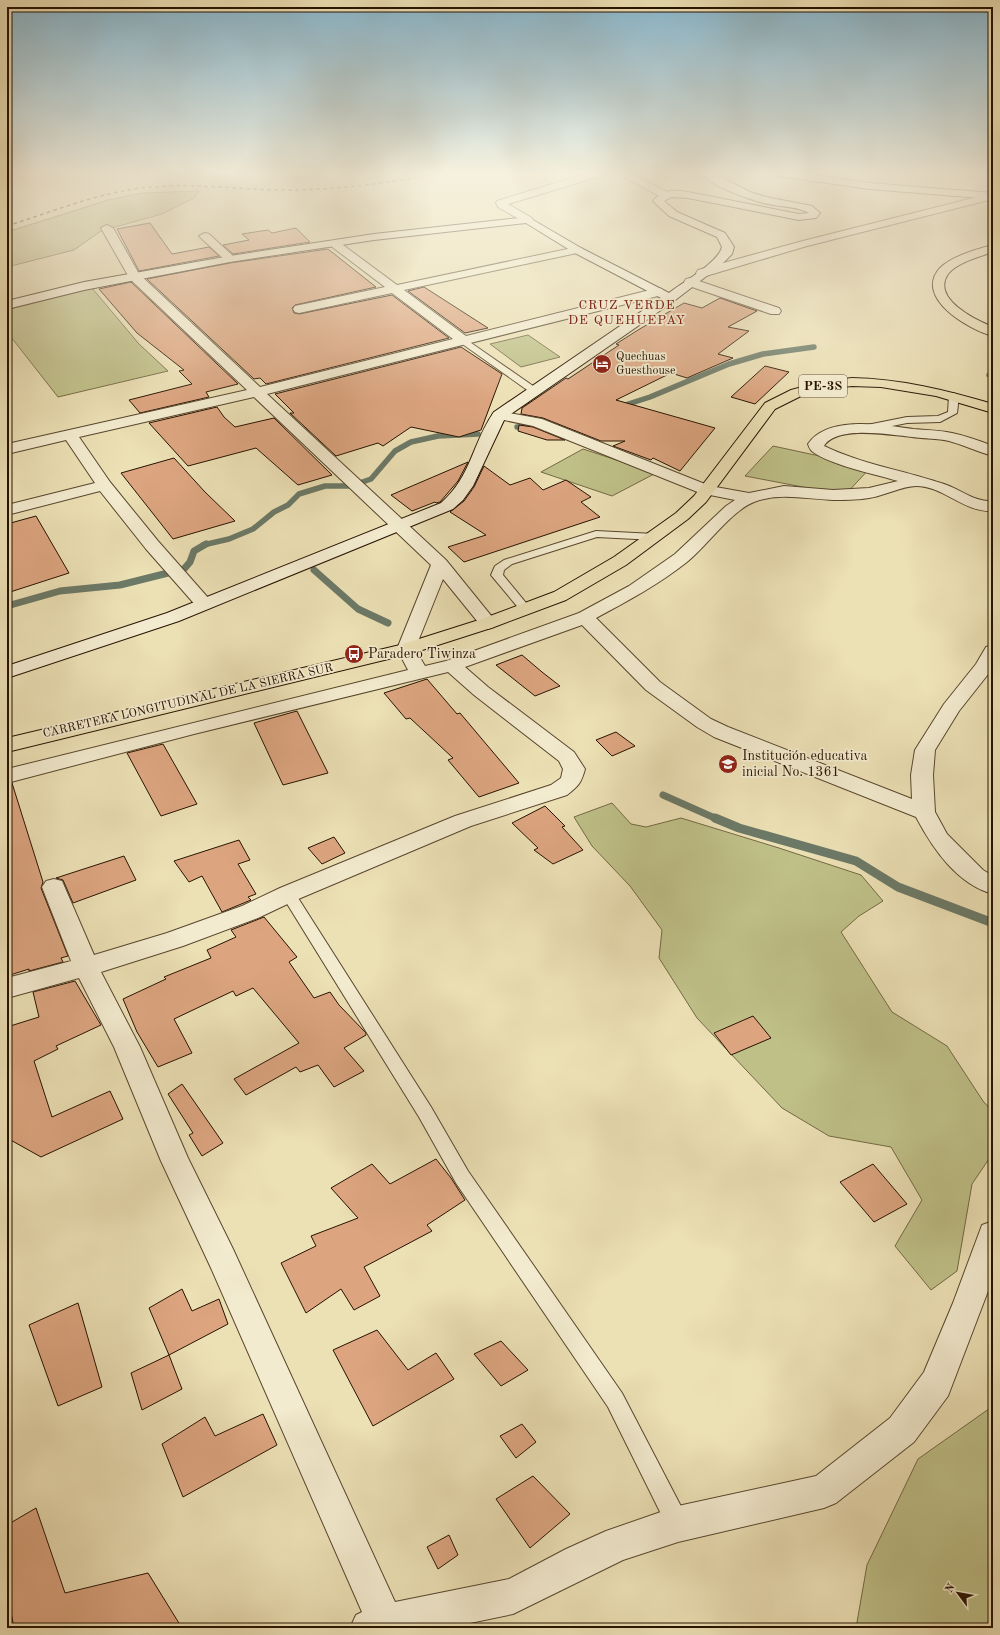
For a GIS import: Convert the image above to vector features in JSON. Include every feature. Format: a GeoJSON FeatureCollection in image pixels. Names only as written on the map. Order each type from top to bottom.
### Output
{"type":"FeatureCollection","features":[{"type":"Feature","properties":{"kind":"highway"},"geometry":{"type":"LineString","coordinates":[[989,249],[960,260],[946,268],[941,276],[939,292],[944,302],[962,318],[993,332]]}},
{"type":"Feature","properties":{"kind":"highway","name":"CARRETERA LONGITUDINAL DE LA SIERRA SUR"},"geometry":{"type":"LineString","coordinates":[[7,745],[406,648],[488,622],[560,596],[601,573],[655,537],[682,516],[700,498],[770,406],[783,398],[799,392],[820,386],[841,383],[892,383],[954,396],[993,409]]}},
{"type":"Feature","properties":{"kind":"street"},"geometry":{"type":"LineString","coordinates":[[118,249],[134,276],[370,500],[440,564],[488,622]]}},
{"type":"Feature","properties":{"kind":"street"},"geometry":{"type":"LineString","coordinates":[[219,249],[230,259]]}},
{"type":"Feature","properties":{"kind":"street"},"geometry":{"type":"LineString","coordinates":[[7,305],[84,286],[134,276],[230,259],[298,249]]}},
{"type":"Feature","properties":{"kind":"street"},"geometry":{"type":"LineString","coordinates":[[342,249],[464,341]]}},
{"type":"Feature","properties":{"kind":"street"},"geometry":{"type":"LineString","coordinates":[[7,672],[173,617],[399,527],[447,506],[458,498],[472,474],[492,426],[499,415],[664,295],[690,282],[717,263],[726,254],[727,249]]}},
{"type":"Feature","properties":{"kind":"street"},"geometry":{"type":"LineString","coordinates":[[702,273],[785,249]]}},
{"type":"Feature","properties":{"kind":"street"},"geometry":{"type":"LineString","coordinates":[[299,309],[578,250],[664,295]]}},
{"type":"Feature","properties":{"kind":"street"},"geometry":{"type":"LineString","coordinates":[[690,282],[775,311]]}},
{"type":"Feature","properties":{"kind":"street"},"geometry":{"type":"LineString","coordinates":[[10,444],[70,436],[464,341],[664,295]]}},
{"type":"Feature","properties":{"kind":"street"},"geometry":{"type":"LineString","coordinates":[[499,415],[537,422],[706,490],[749,498]]}},
{"type":"Feature","properties":{"kind":"street"},"geometry":{"type":"LineString","coordinates":[[993,451],[981,446],[943,436],[867,428],[823,436],[816,444],[817,448],[835,457],[940,487],[975,504],[993,506]]}},
{"type":"Feature","properties":{"kind":"street"},"geometry":{"type":"LineString","coordinates":[[70,436],[104,485],[173,569],[204,604]]}},
{"type":"Feature","properties":{"kind":"street"},"geometry":{"type":"LineString","coordinates":[[7,776],[194,728],[452,665],[555,630],[585,617],[635,590],[681,558],[732,509],[749,498],[784,491],[833,495],[869,493],[915,481]]}},
{"type":"Feature","properties":{"kind":"street"},"geometry":{"type":"LineString","coordinates":[[7,510],[104,485]]}},
{"type":"Feature","properties":{"kind":"street"},"geometry":{"type":"LineString","coordinates":[[419,673],[406,648],[440,564]]}},
{"type":"Feature","properties":{"kind":"street"},"geometry":{"type":"LineString","coordinates":[[585,617],[653,686],[710,726],[721,732],[924,812]]}},
{"type":"Feature","properties":{"kind":"street"},"geometry":{"type":"LineString","coordinates":[[993,651],[985,666],[951,708],[925,750],[922,775],[924,812],[945,847],[975,876],[993,886]]}},
{"type":"Feature","properties":{"kind":"street"},"geometry":{"type":"LineString","coordinates":[[7,988],[86,967],[174,940],[250,912],[288,894],[463,822],[559,790],[571,781],[574,769],[567,757],[482,691],[452,665]]}},
{"type":"Feature","properties":{"kind":"street"},"geometry":{"type":"LineString","coordinates":[[54,887],[86,967],[127,1047],[175,1161],[222,1259],[377,1625],[513,1596],[578,1562],[619,1544],[678,1524],[824,1492],[902,1430],[936,1384],[969,1303],[993,1234]]}},
{"type":"Feature","properties":{"kind":"lane"},"geometry":{"type":"LineString","coordinates":[[464,341],[533,390]]}},
{"type":"Feature","properties":{"kind":"lane"},"geometry":{"type":"LineString","coordinates":[[867,428],[907,420],[940,419],[952,413],[954,396]]}},
{"type":"Feature","properties":{"kind":"lane"},"geometry":{"type":"LineString","coordinates":[[525,609],[497,575],[499,568],[508,562],[596,534],[655,537]]}},
{"type":"Feature","properties":{"kind":"lane"},"geometry":{"type":"LineString","coordinates":[[288,894],[425,1112],[462,1177],[615,1400],[678,1524]]}},
{"type":"Feature","properties":{"kind":"green space"},"geometry":{"type":"Polygon","coordinates":[[[7,249],[75,249],[74,250],[7,267],[7,249]]]}},
{"type":"Feature","properties":{"kind":"green space"},"geometry":{"type":"Polygon","coordinates":[[[92,288],[139,344],[168,371],[58,397],[7,332],[7,310],[92,288]]]}},
{"type":"Feature","properties":{"kind":"green space"},"geometry":{"type":"Polygon","coordinates":[[[528,335],[560,357],[521,367],[490,344],[528,335]]]}},
{"type":"Feature","properties":{"kind":"green space"},"geometry":{"type":"Polygon","coordinates":[[[773,446],[871,467],[845,495],[745,476],[773,446]]]}},
{"type":"Feature","properties":{"kind":"green space"},"geometry":{"type":"Polygon","coordinates":[[[583,449],[656,473],[612,496],[541,472],[583,449]]]}},
{"type":"Feature","properties":{"kind":"green space"},"geometry":{"type":"Polygon","coordinates":[[[612,803],[631,824],[646,827],[681,818],[861,875],[883,901],[859,916],[841,932],[892,1012],[947,1046],[983,1101],[993,1112],[993,1153],[972,1184],[957,1271],[931,1290],[895,1246],[922,1200],[891,1147],[829,1136],[782,1108],[697,1018],[659,958],[662,930],[630,886],[592,846],[574,817],[612,803]]]}},
{"type":"Feature","properties":{"kind":"green space"},"geometry":{"type":"Polygon","coordinates":[[[993,1406],[993,1628],[856,1628],[867,1565],[918,1459],[993,1406]]]}},
{"type":"Feature","properties":{"kind":"building"},"geometry":{"type":"Polygon","coordinates":[[[128,249],[169,249],[172,254],[197,249],[212,249],[219,256],[139,271],[128,249]]]}},
{"type":"Feature","properties":{"kind":"building"},"geometry":{"type":"Polygon","coordinates":[[[228,249],[263,249],[233,254],[228,249]]]}},
{"type":"Feature","properties":{"kind":"building"},"geometry":{"type":"Polygon","coordinates":[[[328,249],[376,287],[295,305],[292,308],[294,313],[299,314],[392,295],[449,338],[266,384],[260,378],[254,379],[147,279],[230,263],[328,249]]]}},
{"type":"Feature","properties":{"kind":"building"},"geometry":{"type":"Polygon","coordinates":[[[131,282],[238,384],[206,392],[209,397],[140,413],[129,400],[192,384],[179,371],[184,370],[137,333],[99,289],[131,282]]]}},
{"type":"Feature","properties":{"kind":"building"},"geometry":{"type":"Polygon","coordinates":[[[424,287],[488,328],[465,333],[408,291],[424,287]]]}},
{"type":"Feature","properties":{"kind":"building"},"geometry":{"type":"Polygon","coordinates":[[[720,298],[757,311],[728,327],[749,331],[718,354],[733,358],[687,378],[671,373],[616,400],[715,428],[680,471],[653,458],[651,460],[613,446],[625,441],[601,441],[543,418],[521,414],[522,408],[566,378],[568,379],[619,345],[616,344],[684,303],[702,308],[720,298]]]}},
{"type":"Feature","properties":{"kind":"building"},"geometry":{"type":"Polygon","coordinates":[[[461,347],[502,374],[481,430],[459,437],[411,427],[383,446],[378,443],[336,456],[290,413],[294,413],[275,394],[461,347]]]}},
{"type":"Feature","properties":{"kind":"building"},"geometry":{"type":"Polygon","coordinates":[[[765,366],[789,372],[755,404],[731,397],[765,366]]]}},
{"type":"Feature","properties":{"kind":"building"},"geometry":{"type":"Polygon","coordinates":[[[217,407],[224,417],[235,427],[274,418],[332,475],[298,485],[256,448],[188,466],[149,423],[217,407]]]}},
{"type":"Feature","properties":{"kind":"building"},"geometry":{"type":"Polygon","coordinates":[[[519,425],[533,427],[565,440],[547,440],[518,431],[519,425]]]}},
{"type":"Feature","properties":{"kind":"building"},"geometry":{"type":"Polygon","coordinates":[[[174,458],[205,492],[235,521],[173,539],[121,473],[174,458]]]}},
{"type":"Feature","properties":{"kind":"building"},"geometry":{"type":"Polygon","coordinates":[[[468,462],[458,481],[440,502],[435,502],[412,511],[391,495],[468,462]]]}},
{"type":"Feature","properties":{"kind":"building"},"geometry":{"type":"Polygon","coordinates":[[[484,466],[510,485],[530,478],[543,490],[566,480],[591,497],[581,502],[600,517],[464,562],[448,547],[486,535],[450,512],[464,501],[474,487],[484,466]]]}},
{"type":"Feature","properties":{"kind":"building"},"geometry":{"type":"Polygon","coordinates":[[[36,516],[69,573],[7,593],[7,524],[36,516]]]}},
{"type":"Feature","properties":{"kind":"building"},"geometry":{"type":"Polygon","coordinates":[[[522,655],[560,686],[535,696],[496,665],[522,655]]]}},
{"type":"Feature","properties":{"kind":"building"},"geometry":{"type":"Polygon","coordinates":[[[427,679],[457,714],[460,713],[519,783],[479,797],[448,760],[453,758],[410,718],[406,719],[384,693],[427,679]]]}},
{"type":"Feature","properties":{"kind":"building"},"geometry":{"type":"Polygon","coordinates":[[[297,711],[328,773],[283,785],[254,723],[297,711]]]}},
{"type":"Feature","properties":{"kind":"building"},"geometry":{"type":"Polygon","coordinates":[[[616,732],[635,746],[612,756],[596,740],[616,732]]]}},
{"type":"Feature","properties":{"kind":"building"},"geometry":{"type":"Polygon","coordinates":[[[163,744],[197,804],[161,816],[127,753],[163,744]]]}},
{"type":"Feature","properties":{"kind":"building"},"geometry":{"type":"Polygon","coordinates":[[[12,783],[43,882],[41,888],[68,956],[61,958],[63,962],[29,971],[29,969],[7,976],[7,784],[12,783]]]}},
{"type":"Feature","properties":{"kind":"building"},"geometry":{"type":"Polygon","coordinates":[[[545,806],[565,826],[562,827],[583,850],[553,864],[534,850],[538,848],[512,823],[545,806]]]}},
{"type":"Feature","properties":{"kind":"building"},"geometry":{"type":"Polygon","coordinates":[[[334,837],[345,853],[322,864],[308,848],[334,837]]]}},
{"type":"Feature","properties":{"kind":"building"},"geometry":{"type":"Polygon","coordinates":[[[239,840],[250,860],[238,864],[256,894],[248,897],[251,900],[222,912],[202,876],[189,882],[174,861],[239,840]]]}},
{"type":"Feature","properties":{"kind":"building"},"geometry":{"type":"Polygon","coordinates":[[[124,856],[136,880],[73,903],[63,880],[56,878],[124,856]]]}},
{"type":"Feature","properties":{"kind":"building"},"geometry":{"type":"Polygon","coordinates":[[[264,917],[297,957],[289,962],[314,998],[330,992],[339,1005],[366,1033],[366,1035],[344,1048],[364,1071],[334,1087],[318,1065],[300,1072],[296,1067],[246,1095],[234,1079],[299,1043],[253,988],[236,996],[233,991],[174,1019],[192,1053],[158,1067],[137,1032],[123,999],[166,979],[164,977],[211,958],[207,950],[236,937],[231,930],[264,917]]]}},
{"type":"Feature","properties":{"kind":"building"},"geometry":{"type":"Polygon","coordinates":[[[75,981],[101,1025],[56,1046],[58,1049],[34,1061],[52,1117],[110,1091],[123,1119],[41,1157],[7,1138],[7,1027],[39,1017],[33,992],[75,981]]]}},
{"type":"Feature","properties":{"kind":"building"},"geometry":{"type":"Polygon","coordinates":[[[753,1016],[771,1038],[731,1055],[714,1033],[753,1016]]]}},
{"type":"Feature","properties":{"kind":"building"},"geometry":{"type":"Polygon","coordinates":[[[182,1084],[223,1143],[202,1156],[189,1135],[193,1133],[168,1094],[182,1084]]]}},
{"type":"Feature","properties":{"kind":"building"},"geometry":{"type":"Polygon","coordinates":[[[436,1159],[451,1178],[465,1200],[427,1225],[432,1231],[364,1267],[380,1296],[354,1310],[341,1289],[306,1313],[281,1263],[316,1246],[311,1236],[358,1218],[331,1188],[372,1164],[390,1184],[436,1159]]]}},
{"type":"Feature","properties":{"kind":"building"},"geometry":{"type":"Polygon","coordinates":[[[873,1164],[907,1204],[874,1222],[840,1182],[873,1164]]]}},
{"type":"Feature","properties":{"kind":"building"},"geometry":{"type":"Polygon","coordinates":[[[182,1289],[192,1311],[219,1299],[228,1324],[169,1355],[149,1308],[182,1289]]]}},
{"type":"Feature","properties":{"kind":"building"},"geometry":{"type":"Polygon","coordinates":[[[78,1303],[102,1387],[58,1406],[29,1325],[78,1303]]]}},
{"type":"Feature","properties":{"kind":"building"},"geometry":{"type":"Polygon","coordinates":[[[377,1330],[408,1370],[436,1353],[454,1379],[373,1426],[333,1350],[377,1330]]]}},
{"type":"Feature","properties":{"kind":"building"},"geometry":{"type":"Polygon","coordinates":[[[501,1341],[528,1370],[501,1386],[474,1354],[501,1341]]]}},
{"type":"Feature","properties":{"kind":"building"},"geometry":{"type":"Polygon","coordinates":[[[169,1355],[182,1389],[142,1410],[131,1373],[169,1355]]]}},
{"type":"Feature","properties":{"kind":"building"},"geometry":{"type":"Polygon","coordinates":[[[263,1414],[277,1445],[183,1497],[162,1444],[205,1417],[215,1436],[263,1414]]]}},
{"type":"Feature","properties":{"kind":"building"},"geometry":{"type":"Polygon","coordinates":[[[522,1424],[536,1442],[516,1458],[500,1436],[522,1424]]]}},
{"type":"Feature","properties":{"kind":"building"},"geometry":{"type":"Polygon","coordinates":[[[533,1476],[570,1514],[530,1548],[496,1499],[533,1476]]]}},
{"type":"Feature","properties":{"kind":"building"},"geometry":{"type":"Polygon","coordinates":[[[36,1508],[65,1593],[148,1573],[182,1628],[14,1628],[7,1591],[7,1525],[36,1508]]]}},
{"type":"Feature","properties":{"kind":"building"},"geometry":{"type":"Polygon","coordinates":[[[449,1535],[458,1555],[438,1569],[427,1547],[449,1535]]]}},
{"type":"Feature","properties":{"kind":"waterway"},"geometry":{"type":"LineString","coordinates":[[619,407],[650,397],[729,364],[763,354],[814,347]]}},
{"type":"Feature","properties":{"kind":"waterway"},"geometry":{"type":"LineString","coordinates":[[989,375],[993,376]]}},
{"type":"Feature","properties":{"kind":"waterway"},"geometry":{"type":"LineString","coordinates":[[517,427],[532,426]]}},
{"type":"Feature","properties":{"kind":"waterway"},"geometry":{"type":"LineString","coordinates":[[205,545],[229,539],[253,529],[274,512],[288,505],[299,494],[325,486],[351,486],[371,479],[395,451],[411,442],[438,436],[478,434]]}},
{"type":"Feature","properties":{"kind":"waterway"},"geometry":{"type":"LineString","coordinates":[[7,606],[60,591],[120,585],[184,569],[190,562],[194,551],[205,545]]}},
{"type":"Feature","properties":{"kind":"waterway"},"geometry":{"type":"LineString","coordinates":[[314,570],[358,609],[388,623]]}},
{"type":"Feature","properties":{"kind":"waterway"},"geometry":{"type":"LineString","coordinates":[[663,795],[717,819]]}},
{"type":"Feature","properties":{"kind":"waterway"},"geometry":{"type":"LineString","coordinates":[[715,818],[739,828],[856,861],[898,887],[993,923]]}},
{"type":"Feature","properties":{"kind":"place","name":"Quechuas Guesthouse"},"geometry":{"type":"Point","coordinates":[602,364]}},
{"type":"Feature","properties":{"kind":"place","name":"Paradero Tiwinza"},"geometry":{"type":"Point","coordinates":[354,654]}},
{"type":"Feature","properties":{"kind":"place","name":"Institución educativa inicial No. 1361"},"geometry":{"type":"Point","coordinates":[728,764]}},
{"type":"Feature","properties":{"kind":"district","name":"CRUZ VERDE DE QUEHUEPAY"},"geometry":{"type":"Point","coordinates":[627,312]}}]}
